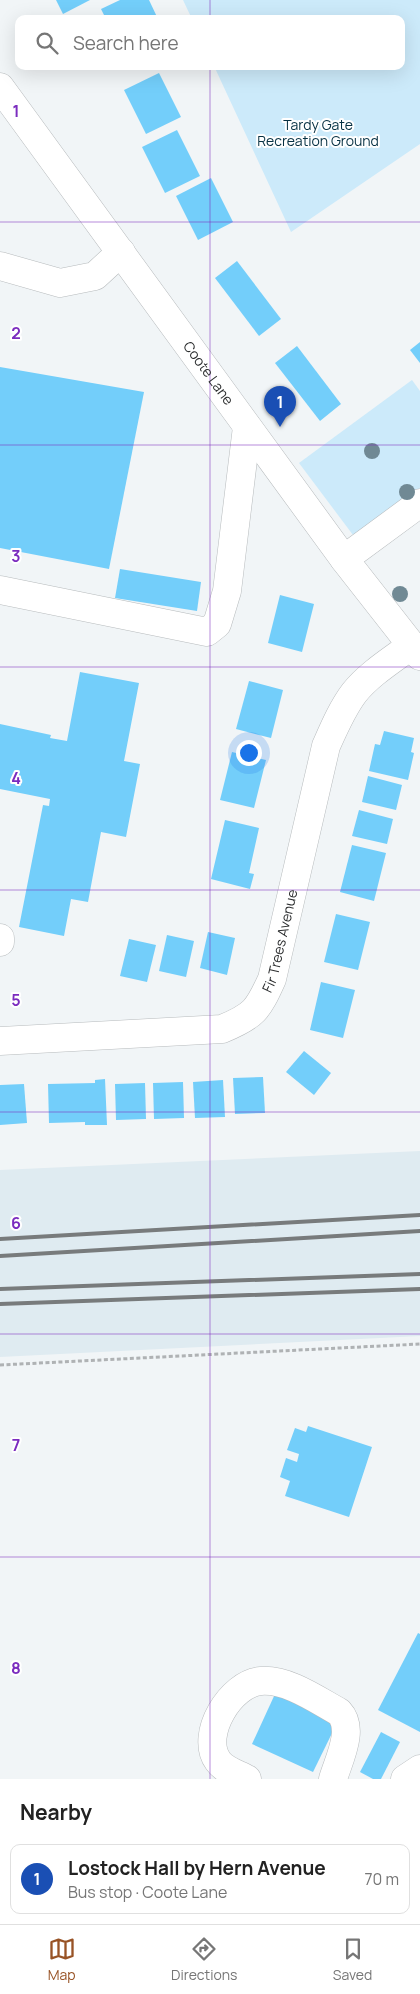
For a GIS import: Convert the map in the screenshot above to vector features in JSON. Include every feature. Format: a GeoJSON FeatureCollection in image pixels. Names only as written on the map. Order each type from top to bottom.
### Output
{"type":"FeatureCollection","features":[{"type":"Feature","properties":{"kind":"street","name":"Coote Lane"},"geometry":{"type":"LineString","coordinates":[[0,87],[344,559],[416,651]]}},
{"type":"Feature","properties":{"kind":"street"},"geometry":{"type":"LineString","coordinates":[[0,266],[60,283],[94,276],[121,252]]}},
{"type":"Feature","properties":{"kind":"street"},"geometry":{"type":"LineString","coordinates":[[0,590],[207,632],[217,624],[227,591],[247,427]]}},
{"type":"Feature","properties":{"kind":"street"},"geometry":{"type":"LineString","coordinates":[[344,559],[420,503]]}},
{"type":"Feature","properties":{"kind":"street","name":"Fir Trees Avenue"},"geometry":{"type":"LineString","coordinates":[[0,1041],[222,1029],[244,1020],[260,1006],[272,979],[326,746],[335,725],[354,694],[372,675],[416,651]]}},
{"type":"Feature","properties":{"kind":"street"},"geometry":{"type":"LineString","coordinates":[[247,1779],[223,1766],[217,1760],[212,1743],[215,1726],[225,1705],[236,1693],[260,1681],[293,1688],[339,1712],[344,1718],[347,1726],[345,1740],[333,1779]]}},
{"type":"Feature","properties":{"kind":"street"},"geometry":{"type":"LineString","coordinates":[[405,1779],[420,1769]]}},
{"type":"Feature","properties":{"kind":"path"},"geometry":{"type":"LineString","coordinates":[[0,1365],[420,1344]]}},
{"type":"Feature","properties":{"kind":"shaded area"},"geometry":{"type":"Polygon","coordinates":[[[420,1151],[420,1336],[0,1357],[0,1170],[420,1151]]]}},
{"type":"Feature","properties":{"kind":"green space","name":"Tardy Gate Recreation Ground"},"geometry":{"type":"Polygon","coordinates":[[[183,0],[420,0],[420,144],[291,232],[216,70],[405,70],[405,15],[190,15],[183,0]]]}},
{"type":"Feature","properties":{"kind":"green space"},"geometry":{"type":"Polygon","coordinates":[[[412,380],[420,391],[420,488],[353,535],[299,463],[412,380]]]}},
{"type":"Feature","properties":{"kind":"building"},"geometry":{"type":"Polygon","coordinates":[[[56,0],[90,0],[63,14],[56,0]]]}},
{"type":"Feature","properties":{"kind":"building"},"geometry":{"type":"Polygon","coordinates":[[[120,0],[149,0],[156,15],[104,15],[101,9],[120,0]]]}},
{"type":"Feature","properties":{"kind":"building"},"geometry":{"type":"Polygon","coordinates":[[[159,73],[181,117],[146,134],[124,90],[159,73]]]}},
{"type":"Feature","properties":{"kind":"building"},"geometry":{"type":"Polygon","coordinates":[[[177,130],[200,176],[165,193],[142,147],[177,130]]]}},
{"type":"Feature","properties":{"kind":"building"},"geometry":{"type":"Polygon","coordinates":[[[211,178],[233,222],[198,240],[176,196],[211,178]]]}},
{"type":"Feature","properties":{"kind":"building"},"geometry":{"type":"Polygon","coordinates":[[[237,261],[281,319],[259,336],[215,278],[237,261]]]}},
{"type":"Feature","properties":{"kind":"building"},"geometry":{"type":"Polygon","coordinates":[[[420,342],[420,363],[410,350],[420,342]]]}},
{"type":"Feature","properties":{"kind":"building"},"geometry":{"type":"Polygon","coordinates":[[[297,346],[341,404],[320,421],[275,363],[297,346]]]}},
{"type":"Feature","properties":{"kind":"building"},"geometry":{"type":"Polygon","coordinates":[[[0,367],[144,392],[109,569],[0,548],[0,367]]]}},
{"type":"Feature","properties":{"kind":"building"},"geometry":{"type":"Polygon","coordinates":[[[120,569],[201,582],[197,611],[115,598],[120,569]]]}},
{"type":"Feature","properties":{"kind":"building"},"geometry":{"type":"Polygon","coordinates":[[[280,595],[314,604],[302,652],[268,643],[280,595]]]}},
{"type":"Feature","properties":{"kind":"building"},"geometry":{"type":"Polygon","coordinates":[[[80,672],[139,683],[124,761],[140,764],[126,837],[101,832],[88,902],[71,899],[64,936],[19,927],[43,805],[49,806],[50,799],[0,789],[0,724],[51,735],[50,738],[67,741],[80,672]]]}},
{"type":"Feature","properties":{"kind":"building"},"geometry":{"type":"Polygon","coordinates":[[[249,681],[283,690],[271,738],[236,729],[249,681]]]}},
{"type":"Feature","properties":{"kind":"building"},"geometry":{"type":"Polygon","coordinates":[[[384,731],[414,738],[411,752],[414,753],[408,780],[369,771],[375,744],[380,745],[384,731]]]}},
{"type":"Feature","properties":{"kind":"building"},"geometry":{"type":"Polygon","coordinates":[[[232,752],[266,760],[254,808],[220,800],[232,752]]]}},
{"type":"Feature","properties":{"kind":"building"},"geometry":{"type":"Polygon","coordinates":[[[368,776],[402,785],[396,810],[362,802],[368,776]]]}},
{"type":"Feature","properties":{"kind":"building"},"geometry":{"type":"Polygon","coordinates":[[[359,810],[393,819],[387,844],[352,836],[359,810]]]}},
{"type":"Feature","properties":{"kind":"building"},"geometry":{"type":"Polygon","coordinates":[[[225,820],[259,828],[249,873],[254,874],[250,889],[211,879],[225,820]]]}},
{"type":"Feature","properties":{"kind":"building"},"geometry":{"type":"Polygon","coordinates":[[[352,845],[386,853],[374,901],[340,892],[352,845]]]}},
{"type":"Feature","properties":{"kind":"building"},"geometry":{"type":"Polygon","coordinates":[[[336,914],[370,922],[358,970],[324,962],[336,914]]]}},
{"type":"Feature","properties":{"kind":"building"},"geometry":{"type":"Polygon","coordinates":[[[208,932],[235,938],[227,975],[200,968],[208,932]]]}},
{"type":"Feature","properties":{"kind":"building"},"geometry":{"type":"Polygon","coordinates":[[[167,935],[194,941],[186,977],[159,971],[167,935]]]}},
{"type":"Feature","properties":{"kind":"building"},"geometry":{"type":"Polygon","coordinates":[[[129,939],[156,945],[147,982],[120,976],[129,939]]]}},
{"type":"Feature","properties":{"kind":"building"},"geometry":{"type":"Polygon","coordinates":[[[321,982],[355,990],[343,1038],[310,1030],[321,982]]]}},
{"type":"Feature","properties":{"kind":"building"},"geometry":{"type":"Polygon","coordinates":[[[304,1051],[331,1073],[314,1095],[286,1072],[304,1051]]]}},
{"type":"Feature","properties":{"kind":"building"},"geometry":{"type":"Polygon","coordinates":[[[263,1077],[265,1113],[235,1114],[233,1078],[263,1077]]]}},
{"type":"Feature","properties":{"kind":"building"},"geometry":{"type":"Polygon","coordinates":[[[105,1079],[107,1125],[85,1125],[85,1122],[49,1123],[48,1084],[95,1083],[95,1080],[105,1079]]]}},
{"type":"Feature","properties":{"kind":"building"},"geometry":{"type":"Polygon","coordinates":[[[223,1080],[225,1117],[195,1118],[193,1082],[223,1080]]]}},
{"type":"Feature","properties":{"kind":"building"},"geometry":{"type":"Polygon","coordinates":[[[183,1082],[184,1118],[154,1119],[153,1083],[183,1082]]]}},
{"type":"Feature","properties":{"kind":"building"},"geometry":{"type":"Polygon","coordinates":[[[145,1083],[146,1119],[116,1120],[115,1084],[145,1083]]]}},
{"type":"Feature","properties":{"kind":"building"},"geometry":{"type":"Polygon","coordinates":[[[24,1084],[27,1123],[0,1125],[0,1085],[24,1084]]]}},
{"type":"Feature","properties":{"kind":"building"},"geometry":{"type":"Polygon","coordinates":[[[308,1426],[372,1447],[349,1517],[285,1496],[290,1481],[280,1477],[286,1458],[297,1462],[299,1454],[287,1450],[295,1428],[306,1432],[308,1426]]]}},
{"type":"Feature","properties":{"kind":"building"},"geometry":{"type":"Polygon","coordinates":[[[418,1633],[420,1634],[420,1732],[378,1710],[418,1633]]]}},
{"type":"Feature","properties":{"kind":"building"},"geometry":{"type":"Polygon","coordinates":[[[275,1694],[337,1723],[313,1772],[252,1744],[275,1694]]]}},
{"type":"Feature","properties":{"kind":"building"},"geometry":{"type":"Polygon","coordinates":[[[381,1732],[400,1742],[381,1779],[373,1779],[360,1772],[381,1732]]]}},
{"type":"Feature","properties":{"kind":"railway"},"geometry":{"type":"LineString","coordinates":[[0,1239],[420,1215]]}},
{"type":"Feature","properties":{"kind":"railway"},"geometry":{"type":"LineString","coordinates":[[0,1256],[420,1231]]}},
{"type":"Feature","properties":{"kind":"railway"},"geometry":{"type":"LineString","coordinates":[[0,1289],[420,1274]]}},
{"type":"Feature","properties":{"kind":"railway"},"geometry":{"type":"LineString","coordinates":[[0,1304],[420,1289]]}},
{"type":"Feature","properties":{"kind":"place","name":"Lostock Hall by Hern Avenue"},"geometry":{"type":"Point","coordinates":[280,427]}}]}
